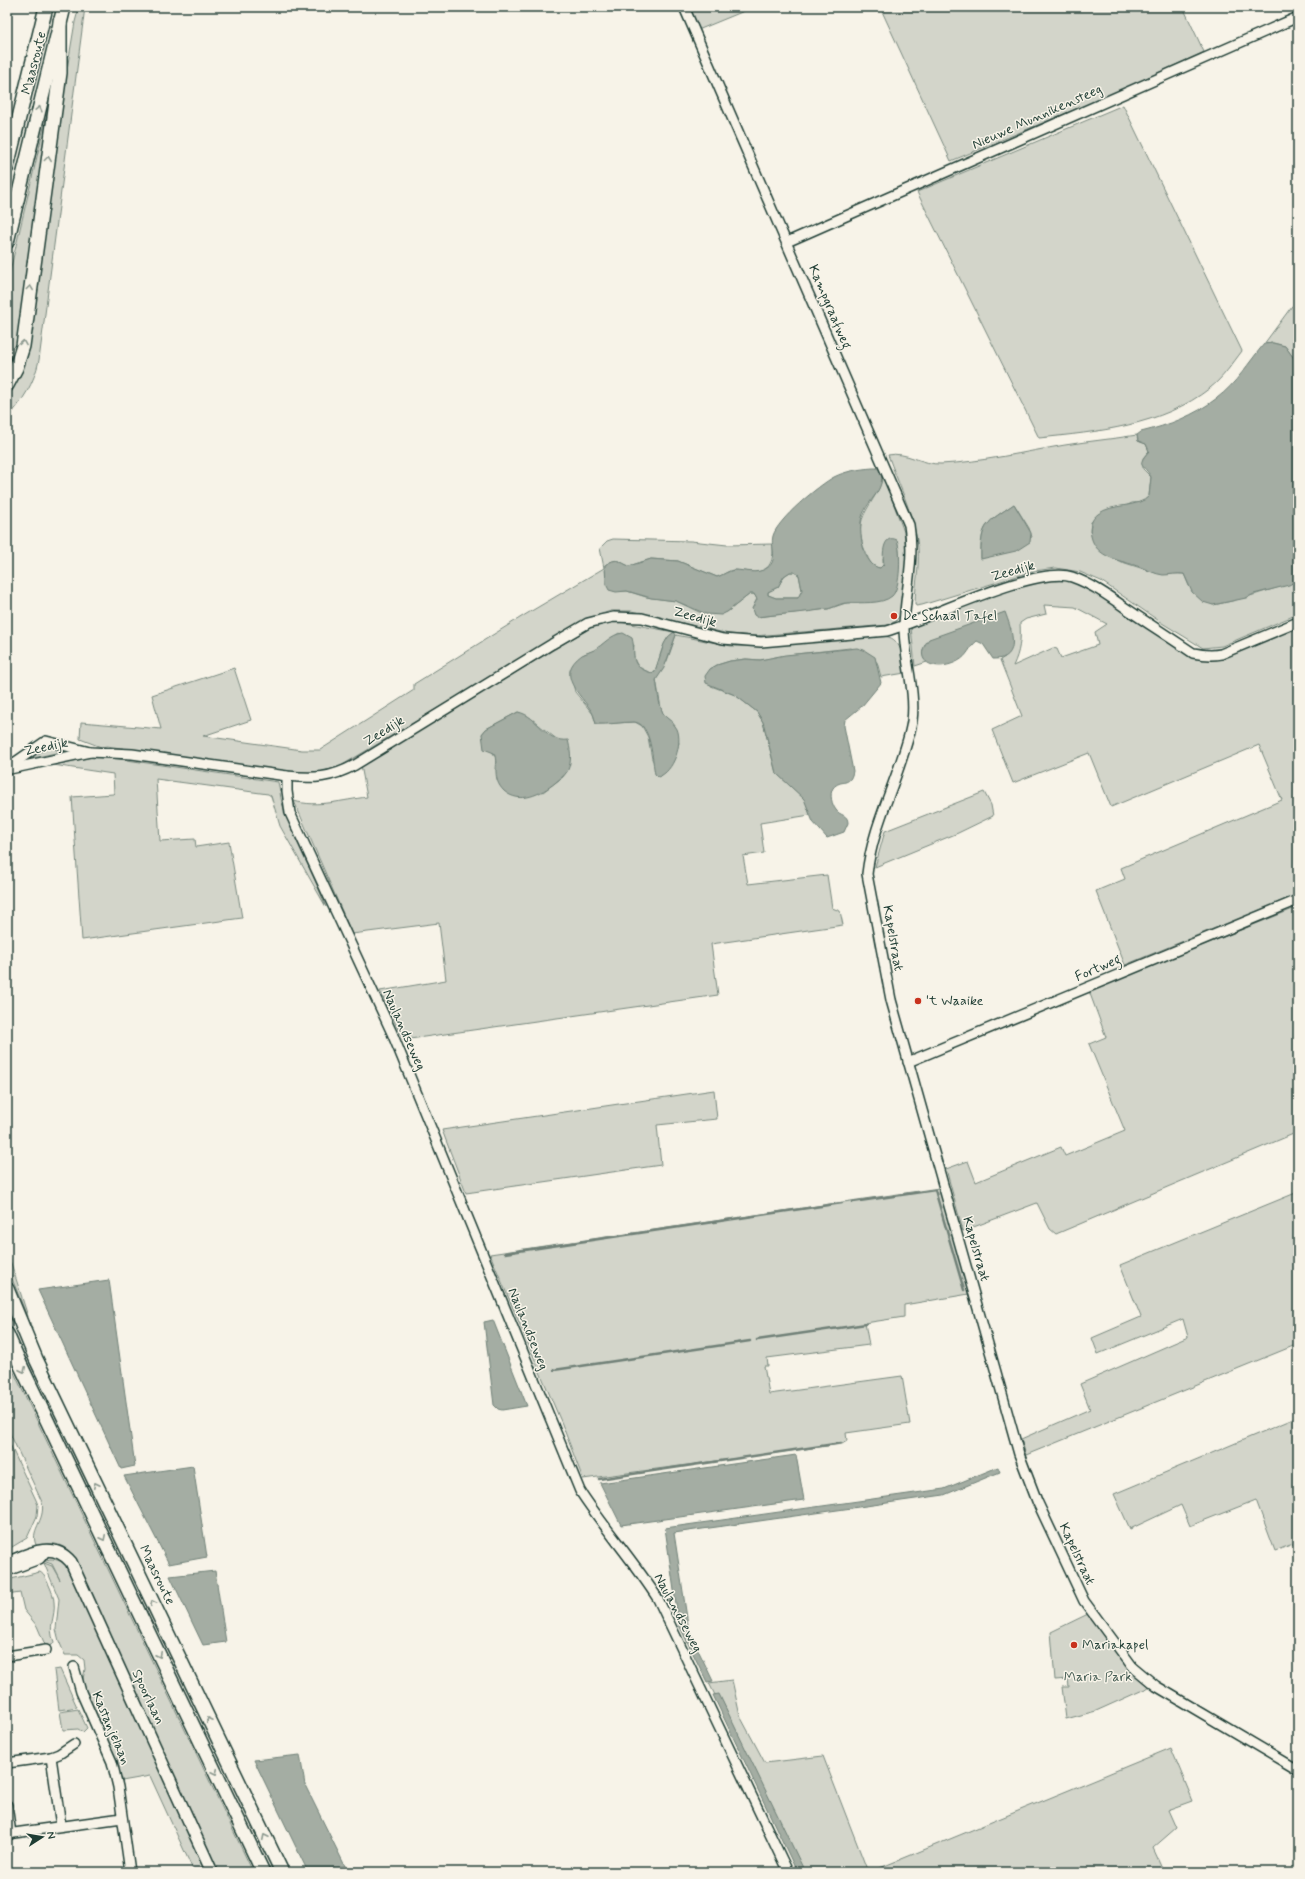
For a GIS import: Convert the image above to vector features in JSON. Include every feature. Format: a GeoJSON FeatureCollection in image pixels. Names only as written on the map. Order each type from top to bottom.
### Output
{"type":"FeatureCollection","features":[{"type":"Feature","properties":{"kind":"highway","name":"Maasroute"},"geometry":{"type":"LineString","coordinates":[[7,167],[46,7]]}},
{"type":"Feature","properties":{"kind":"highway","name":"Maasroute"},"geometry":{"type":"LineString","coordinates":[[7,242],[64,7]]}},
{"type":"Feature","properties":{"kind":"highway"},"geometry":{"type":"LineString","coordinates":[[7,385],[18,364],[23,346],[60,73],[60,22]]}},
{"type":"Feature","properties":{"kind":"highway"},"geometry":{"type":"LineString","coordinates":[[7,155],[13,142]]}},
{"type":"Feature","properties":{"kind":"highway","name":"Maasroute"},"geometry":{"type":"LineString","coordinates":[[7,1289],[39,1366],[282,1872]]}},
{"type":"Feature","properties":{"kind":"highway"},"geometry":{"type":"LineString","coordinates":[[7,1334],[30,1386],[263,1872]]}},
{"type":"Feature","properties":{"kind":"main road","name":"Spoorlaan"},"geometry":{"type":"LineString","coordinates":[[7,1563],[36,1550],[44,1552],[58,1551],[71,1562],[212,1872]]}},
{"type":"Feature","properties":{"kind":"main road"},"geometry":{"type":"LineString","coordinates":[[7,1570],[39,1558],[44,1552]]}},
{"type":"Feature","properties":{"kind":"street","name":"Kampgraafweg"},"geometry":{"type":"LineString","coordinates":[[684,7],[909,525],[912,564],[904,626]]}},
{"type":"Feature","properties":{"kind":"street","name":"Nieuwe Munnikensteeg"},"geometry":{"type":"LineString","coordinates":[[787,242],[1298,17]]}},
{"type":"Feature","properties":{"kind":"street","name":"Zeedijk"},"geometry":{"type":"LineString","coordinates":[[7,769],[46,741],[90,752],[132,754],[287,776],[322,778],[346,770],[588,623],[614,617],[642,618],[723,639],[761,642],[887,631],[904,626],[1004,587],[1052,575],[1071,576],[1091,586],[1193,653],[1202,655],[1212,656],[1221,654],[1298,622]]}},
{"type":"Feature","properties":{"kind":"street","name":"Kapelstraat"},"geometry":{"type":"LineString","coordinates":[[904,626],[905,651],[913,706],[912,721],[904,753],[869,854],[867,874],[886,977],[908,1062],[1019,1454],[1033,1491],[1084,1601],[1128,1661],[1145,1678],[1298,1770]]}},
{"type":"Feature","properties":{"kind":"street","name":"Zeedijk"},"geometry":{"type":"LineString","coordinates":[[7,769],[90,752]]}},
{"type":"Feature","properties":{"kind":"street","name":"Naulandseweg"},"geometry":{"type":"LineString","coordinates":[[287,776],[287,791],[290,813],[295,826],[392,1032],[580,1491],[592,1511],[639,1571],[658,1599],[788,1872]]}},
{"type":"Feature","properties":{"kind":"street","name":"Fortweg"},"geometry":{"type":"LineString","coordinates":[[908,1062],[1298,900]]}},
{"type":"Feature","properties":{"kind":"street"},"geometry":{"type":"LineString","coordinates":[[7,1656],[46,1650]]}},
{"type":"Feature","properties":{"kind":"street","name":"Kastanjelaan"},"geometry":{"type":"LineString","coordinates":[[74,1667],[81,1692],[112,1762],[130,1872]]}},
{"type":"Feature","properties":{"kind":"street"},"geometry":{"type":"LineString","coordinates":[[7,1763],[51,1757],[59,1754],[74,1744]]}},
{"type":"Feature","properties":{"kind":"street"},"geometry":{"type":"LineString","coordinates":[[51,1757],[61,1826]]}},
{"type":"Feature","properties":{"kind":"street"},"geometry":{"type":"LineString","coordinates":[[7,1805],[9,1834],[122,1818]]}},
{"type":"Feature","properties":{"kind":"green space"},"geometry":{"type":"Polygon","coordinates":[[[79,7],[85,7],[39,360],[31,384],[7,419],[7,391],[15,379],[75,22],[79,7]]]}},
{"type":"Feature","properties":{"kind":"green space"},"geometry":{"type":"Polygon","coordinates":[[[688,7],[754,7],[698,30],[688,7]]]}},
{"type":"Feature","properties":{"kind":"green space"},"geometry":{"type":"Polygon","coordinates":[[[880,7],[1183,7],[1204,52],[1105,97],[951,161],[880,7]]]}},
{"type":"Feature","properties":{"kind":"green space"},"geometry":{"type":"Polygon","coordinates":[[[52,93],[22,324],[14,356],[7,373],[7,284],[52,93]]]}},
{"type":"Feature","properties":{"kind":"green space"},"geometry":{"type":"Polygon","coordinates":[[[1123,105],[1242,351],[1215,384],[1191,401],[1171,411],[1150,419],[1106,430],[1039,438],[917,192],[1123,105]]]}},
{"type":"Feature","properties":{"kind":"green space"},"geometry":{"type":"Polygon","coordinates":[[[1298,302],[1298,364],[1285,346],[1273,343],[1264,344],[1292,306],[1298,302]]]}},
{"type":"Feature","properties":{"kind":"green space"},"geometry":{"type":"Polygon","coordinates":[[[1137,435],[1138,441],[1146,444],[1149,451],[1143,458],[1143,469],[1151,477],[1149,496],[1143,502],[1132,503],[1091,522],[1090,532],[1113,559],[1156,573],[1184,574],[1189,586],[1213,605],[1254,595],[1296,582],[1298,580],[1298,614],[1222,646],[1203,648],[1162,623],[1101,581],[1080,572],[1056,568],[1034,571],[916,606],[915,596],[918,548],[915,529],[888,455],[895,454],[908,456],[934,464],[957,463],[1137,435]],[[1014,504],[991,520],[987,525],[982,537],[981,558],[1032,537],[1029,528],[1014,504]]]}},
{"type":"Feature","properties":{"kind":"green space"},"geometry":{"type":"Polygon","coordinates":[[[883,475],[904,532],[907,555],[902,612],[896,621],[888,625],[754,636],[729,634],[631,611],[611,611],[589,618],[339,767],[308,775],[107,746],[101,747],[80,739],[81,722],[161,729],[152,695],[234,668],[251,720],[203,736],[302,750],[320,750],[414,690],[414,684],[523,616],[604,568],[600,548],[607,541],[613,539],[691,541],[727,545],[773,544],[771,562],[765,569],[754,572],[732,570],[717,577],[678,561],[651,559],[629,566],[615,560],[605,565],[606,584],[620,591],[627,591],[646,597],[676,601],[699,612],[727,612],[750,594],[754,594],[757,599],[752,609],[757,617],[828,609],[846,603],[860,602],[895,592],[899,559],[897,540],[883,558],[883,566],[880,568],[873,565],[870,561],[861,540],[860,529],[862,520],[876,494],[883,475]]]}},
{"type":"Feature","properties":{"kind":"green space"},"geometry":{"type":"Polygon","coordinates":[[[790,572],[794,572],[799,575],[802,590],[798,598],[776,598],[768,595],[768,592],[778,587],[784,576],[790,572]]]}},
{"type":"Feature","properties":{"kind":"green space"},"geometry":{"type":"Polygon","coordinates":[[[1052,578],[1084,583],[1206,659],[1298,627],[1298,894],[1125,965],[1096,891],[1125,879],[1121,868],[1282,800],[1259,745],[1111,807],[1089,753],[1013,783],[992,730],[1022,716],[1000,660],[1005,657],[1011,628],[923,652],[927,662],[915,666],[911,627],[918,623],[1034,581],[1052,578]],[[1044,605],[1046,614],[1026,619],[1020,623],[1020,645],[1013,666],[1053,648],[1057,649],[1061,658],[1098,645],[1095,632],[1107,624],[1075,607],[1044,605]]]}},
{"type":"Feature","properties":{"kind":"green space"},"geometry":{"type":"Polygon","coordinates":[[[615,621],[674,632],[666,640],[655,671],[652,673],[642,669],[636,663],[634,645],[619,633],[593,651],[584,654],[573,665],[570,671],[575,692],[593,714],[596,724],[635,722],[642,726],[648,737],[652,759],[661,776],[672,763],[679,743],[672,721],[663,714],[656,679],[667,661],[676,635],[731,646],[756,646],[882,636],[889,637],[898,644],[902,655],[905,673],[881,677],[877,662],[850,648],[760,660],[746,659],[730,661],[710,669],[711,686],[735,695],[757,712],[763,722],[776,773],[805,799],[810,815],[760,823],[764,853],[743,856],[748,884],[827,875],[832,908],[840,911],[843,925],[711,944],[718,995],[403,1040],[380,991],[446,980],[439,923],[352,934],[294,801],[321,804],[367,797],[361,765],[590,628],[615,621]],[[518,712],[486,729],[482,734],[496,758],[495,769],[543,792],[563,777],[567,771],[559,741],[529,717],[518,712]]]}},
{"type":"Feature","properties":{"kind":"green space"},"geometry":{"type":"Polygon","coordinates":[[[49,744],[74,749],[24,760],[49,744]]]}},
{"type":"Feature","properties":{"kind":"green space"},"geometry":{"type":"Polygon","coordinates":[[[99,756],[278,782],[281,800],[287,816],[326,907],[280,826],[271,796],[268,794],[156,779],[160,841],[195,839],[196,847],[229,842],[242,918],[82,940],[72,797],[113,794],[113,774],[53,765],[99,756]]]}},
{"type":"Feature","properties":{"kind":"green space"},"geometry":{"type":"Polygon","coordinates":[[[984,792],[991,805],[993,816],[958,833],[875,867],[885,831],[984,792]]]}},
{"type":"Feature","properties":{"kind":"green space"},"geometry":{"type":"Polygon","coordinates":[[[1298,907],[1298,1132],[1056,1234],[1050,1229],[1037,1203],[963,1231],[946,1169],[968,1161],[976,1182],[1061,1147],[1065,1156],[1125,1131],[1089,1044],[1106,1037],[1089,991],[1298,907]]]}},
{"type":"Feature","properties":{"kind":"green space"},"geometry":{"type":"Polygon","coordinates":[[[714,1090],[717,1119],[657,1125],[661,1165],[466,1193],[442,1130],[714,1090]]]}},
{"type":"Feature","properties":{"kind":"green space"},"geometry":{"type":"Polygon","coordinates":[[[939,1188],[969,1294],[904,1305],[904,1317],[865,1323],[869,1345],[767,1358],[768,1366],[764,1366],[769,1394],[902,1376],[910,1424],[846,1433],[847,1441],[842,1444],[583,1479],[562,1424],[490,1254],[939,1188]]]}},
{"type":"Feature","properties":{"kind":"green space"},"geometry":{"type":"Polygon","coordinates":[[[1298,1192],[1298,1344],[1026,1455],[1021,1439],[1090,1409],[1080,1384],[1188,1337],[1183,1319],[1098,1354],[1092,1338],[1141,1317],[1120,1265],[1298,1192]]]}},
{"type":"Feature","properties":{"kind":"green space"},"geometry":{"type":"Polygon","coordinates":[[[7,1248],[10,1260],[32,1329],[7,1266],[7,1248]]]}},
{"type":"Feature","properties":{"kind":"green space"},"geometry":{"type":"Polygon","coordinates":[[[7,1358],[253,1872],[218,1872],[75,1559],[67,1550],[58,1545],[48,1544],[37,1547],[35,1536],[42,1515],[42,1502],[7,1427],[7,1358]]]}},
{"type":"Feature","properties":{"kind":"green space"},"geometry":{"type":"Polygon","coordinates":[[[1298,1417],[1298,1542],[1275,1551],[1256,1500],[1190,1526],[1181,1505],[1130,1529],[1114,1494],[1298,1417]]]}},
{"type":"Feature","properties":{"kind":"green space"},"geometry":{"type":"Polygon","coordinates":[[[7,1438],[38,1505],[37,1516],[27,1538],[7,1550],[7,1438]]]}},
{"type":"Feature","properties":{"kind":"green space"},"geometry":{"type":"Polygon","coordinates":[[[50,1559],[60,1561],[68,1568],[207,1872],[194,1872],[150,1776],[122,1781],[113,1752],[82,1684],[85,1669],[84,1660],[78,1655],[65,1655],[59,1641],[56,1629],[59,1599],[44,1563],[52,1566],[60,1580],[52,1564],[43,1561],[50,1559]]]}},
{"type":"Feature","properties":{"kind":"green space"},"geometry":{"type":"Polygon","coordinates":[[[40,1572],[49,1585],[54,1600],[51,1631],[54,1642],[52,1645],[46,1647],[37,1626],[24,1610],[20,1593],[7,1595],[7,1580],[40,1572]]]}},
{"type":"Feature","properties":{"kind":"green space","name":"Maria Park"},"geometry":{"type":"Polygon","coordinates":[[[1088,1614],[1124,1661],[1150,1685],[1145,1689],[1096,1711],[1066,1719],[1062,1687],[1069,1687],[1068,1679],[1055,1680],[1051,1632],[1088,1614]]]}},
{"type":"Feature","properties":{"kind":"green space"},"geometry":{"type":"Polygon","coordinates":[[[60,1669],[77,1707],[59,1710],[54,1670],[60,1669]]]}},
{"type":"Feature","properties":{"kind":"green space"},"geometry":{"type":"Polygon","coordinates":[[[732,1680],[740,1716],[765,1763],[823,1756],[868,1872],[803,1872],[709,1683],[732,1680]]]}},
{"type":"Feature","properties":{"kind":"green space"},"geometry":{"type":"Polygon","coordinates":[[[78,1709],[87,1728],[83,1732],[78,1729],[63,1730],[60,1712],[78,1709]]]}},
{"type":"Feature","properties":{"kind":"green space"},"geometry":{"type":"Polygon","coordinates":[[[1171,1748],[1193,1801],[1168,1810],[1176,1828],[1153,1848],[1164,1872],[870,1872],[1171,1748]]]}},
{"type":"Feature","properties":{"kind":"shaded area"},"geometry":{"type":"Polygon","coordinates":[[[1273,343],[1285,346],[1298,364],[1298,580],[1289,585],[1254,594],[1246,598],[1213,605],[1203,602],[1192,592],[1184,574],[1157,574],[1110,558],[1098,550],[1090,533],[1090,527],[1094,518],[1098,514],[1110,508],[1139,502],[1145,500],[1149,496],[1151,477],[1142,465],[1142,460],[1149,451],[1146,444],[1138,441],[1137,435],[1141,432],[1181,419],[1208,404],[1230,386],[1264,344],[1273,343]]]}},
{"type":"Feature","properties":{"kind":"shaded area"},"geometry":{"type":"Polygon","coordinates":[[[868,468],[879,468],[881,482],[876,494],[862,517],[861,539],[866,555],[874,566],[880,568],[884,564],[883,555],[886,542],[892,539],[897,540],[898,545],[900,560],[899,578],[895,592],[888,599],[877,602],[844,603],[818,610],[757,617],[754,615],[752,609],[757,599],[754,594],[750,594],[721,615],[706,614],[676,601],[651,598],[627,591],[616,592],[609,590],[606,584],[605,565],[615,560],[629,566],[651,559],[678,561],[717,577],[734,570],[755,572],[763,570],[771,565],[773,561],[772,540],[776,529],[790,512],[819,487],[834,477],[848,472],[868,468]],[[790,572],[784,576],[778,587],[768,592],[768,595],[776,598],[798,598],[802,590],[799,575],[794,572],[790,572]]]}},
{"type":"Feature","properties":{"kind":"shaded area"},"geometry":{"type":"Polygon","coordinates":[[[1014,504],[1031,533],[1030,542],[1016,551],[981,559],[982,538],[987,525],[991,520],[1014,504]]]}},
{"type":"Feature","properties":{"kind":"shaded area"},"geometry":{"type":"Polygon","coordinates":[[[1005,612],[1012,634],[1012,649],[1002,658],[993,659],[983,644],[977,641],[961,659],[950,664],[942,666],[934,665],[928,663],[924,659],[922,654],[929,639],[1005,612]]]}},
{"type":"Feature","properties":{"kind":"shaded area"},"geometry":{"type":"Polygon","coordinates":[[[674,632],[676,635],[664,668],[656,680],[661,709],[664,715],[674,724],[677,729],[679,742],[673,763],[664,774],[658,777],[655,774],[648,735],[640,724],[634,722],[596,724],[592,712],[572,684],[570,670],[574,662],[582,655],[594,650],[615,635],[623,633],[632,638],[634,660],[636,664],[644,670],[652,673],[655,671],[664,644],[668,637],[674,632]]]}},
{"type":"Feature","properties":{"kind":"shaded area"},"geometry":{"type":"Polygon","coordinates":[[[857,648],[864,650],[875,657],[881,683],[862,706],[845,720],[844,726],[853,771],[850,779],[836,785],[833,788],[831,796],[835,808],[847,818],[848,823],[844,832],[827,838],[813,822],[804,799],[776,773],[763,722],[757,712],[735,695],[706,683],[705,676],[710,669],[730,661],[746,659],[760,660],[785,655],[857,648]]]}},
{"type":"Feature","properties":{"kind":"shaded area"},"geometry":{"type":"Polygon","coordinates":[[[518,712],[531,718],[553,737],[560,740],[568,740],[570,753],[569,767],[563,776],[543,791],[523,798],[510,795],[500,786],[496,777],[494,753],[484,749],[482,734],[486,729],[518,712]]]}},
{"type":"Feature","properties":{"kind":"shaded area"},"geometry":{"type":"Polygon","coordinates":[[[109,1280],[135,1466],[121,1469],[38,1290],[109,1280]]]}},
{"type":"Feature","properties":{"kind":"shaded area"},"geometry":{"type":"Polygon","coordinates":[[[493,1320],[527,1406],[502,1410],[498,1409],[494,1405],[484,1322],[493,1320]]]}},
{"type":"Feature","properties":{"kind":"shaded area"},"geometry":{"type":"Polygon","coordinates":[[[796,1455],[804,1500],[621,1525],[600,1483],[796,1455]]]}},
{"type":"Feature","properties":{"kind":"shaded area"},"geometry":{"type":"Polygon","coordinates":[[[193,1466],[207,1557],[169,1564],[124,1476],[193,1466]]]}},
{"type":"Feature","properties":{"kind":"shaded area"},"geometry":{"type":"Polygon","coordinates":[[[998,1467],[1000,1472],[944,1495],[674,1533],[689,1631],[713,1681],[707,1682],[679,1625],[665,1528],[944,1489],[998,1467]]]}},
{"type":"Feature","properties":{"kind":"shaded area"},"geometry":{"type":"Polygon","coordinates":[[[215,1571],[226,1642],[203,1645],[170,1576],[215,1571]]]}},
{"type":"Feature","properties":{"kind":"shaded area"},"geometry":{"type":"Polygon","coordinates":[[[719,1694],[805,1872],[797,1872],[713,1695],[719,1694]]]}},
{"type":"Feature","properties":{"kind":"shaded area"},"geometry":{"type":"Polygon","coordinates":[[[300,1755],[305,1785],[348,1872],[308,1872],[254,1760],[300,1755]]]}},
{"type":"Feature","properties":{"kind":"waterway"},"geometry":{"type":"LineString","coordinates":[[853,1202],[935,1190],[964,1290]]}},
{"type":"Feature","properties":{"kind":"waterway"},"geometry":{"type":"LineString","coordinates":[[505,1253],[842,1203]]}},
{"type":"Feature","properties":{"kind":"waterway"},"geometry":{"type":"LineString","coordinates":[[757,1340],[866,1324]]}},
{"type":"Feature","properties":{"kind":"waterway"},"geometry":{"type":"LineString","coordinates":[[554,1370],[750,1341]]}},
{"type":"Feature","properties":{"kind":"waterway"},"geometry":{"type":"LineString","coordinates":[[599,1479],[841,1443]]}},
{"type":"Feature","properties":{"kind":"place","name":"De Schaal Tafel"},"geometry":{"type":"Point","coordinates":[894,616]}},
{"type":"Feature","properties":{"kind":"place","name":"'t Waaike"},"geometry":{"type":"Point","coordinates":[918,1001]}},
{"type":"Feature","properties":{"kind":"place","name":"Mariakapel"},"geometry":{"type":"Point","coordinates":[1074,1645]}}]}
